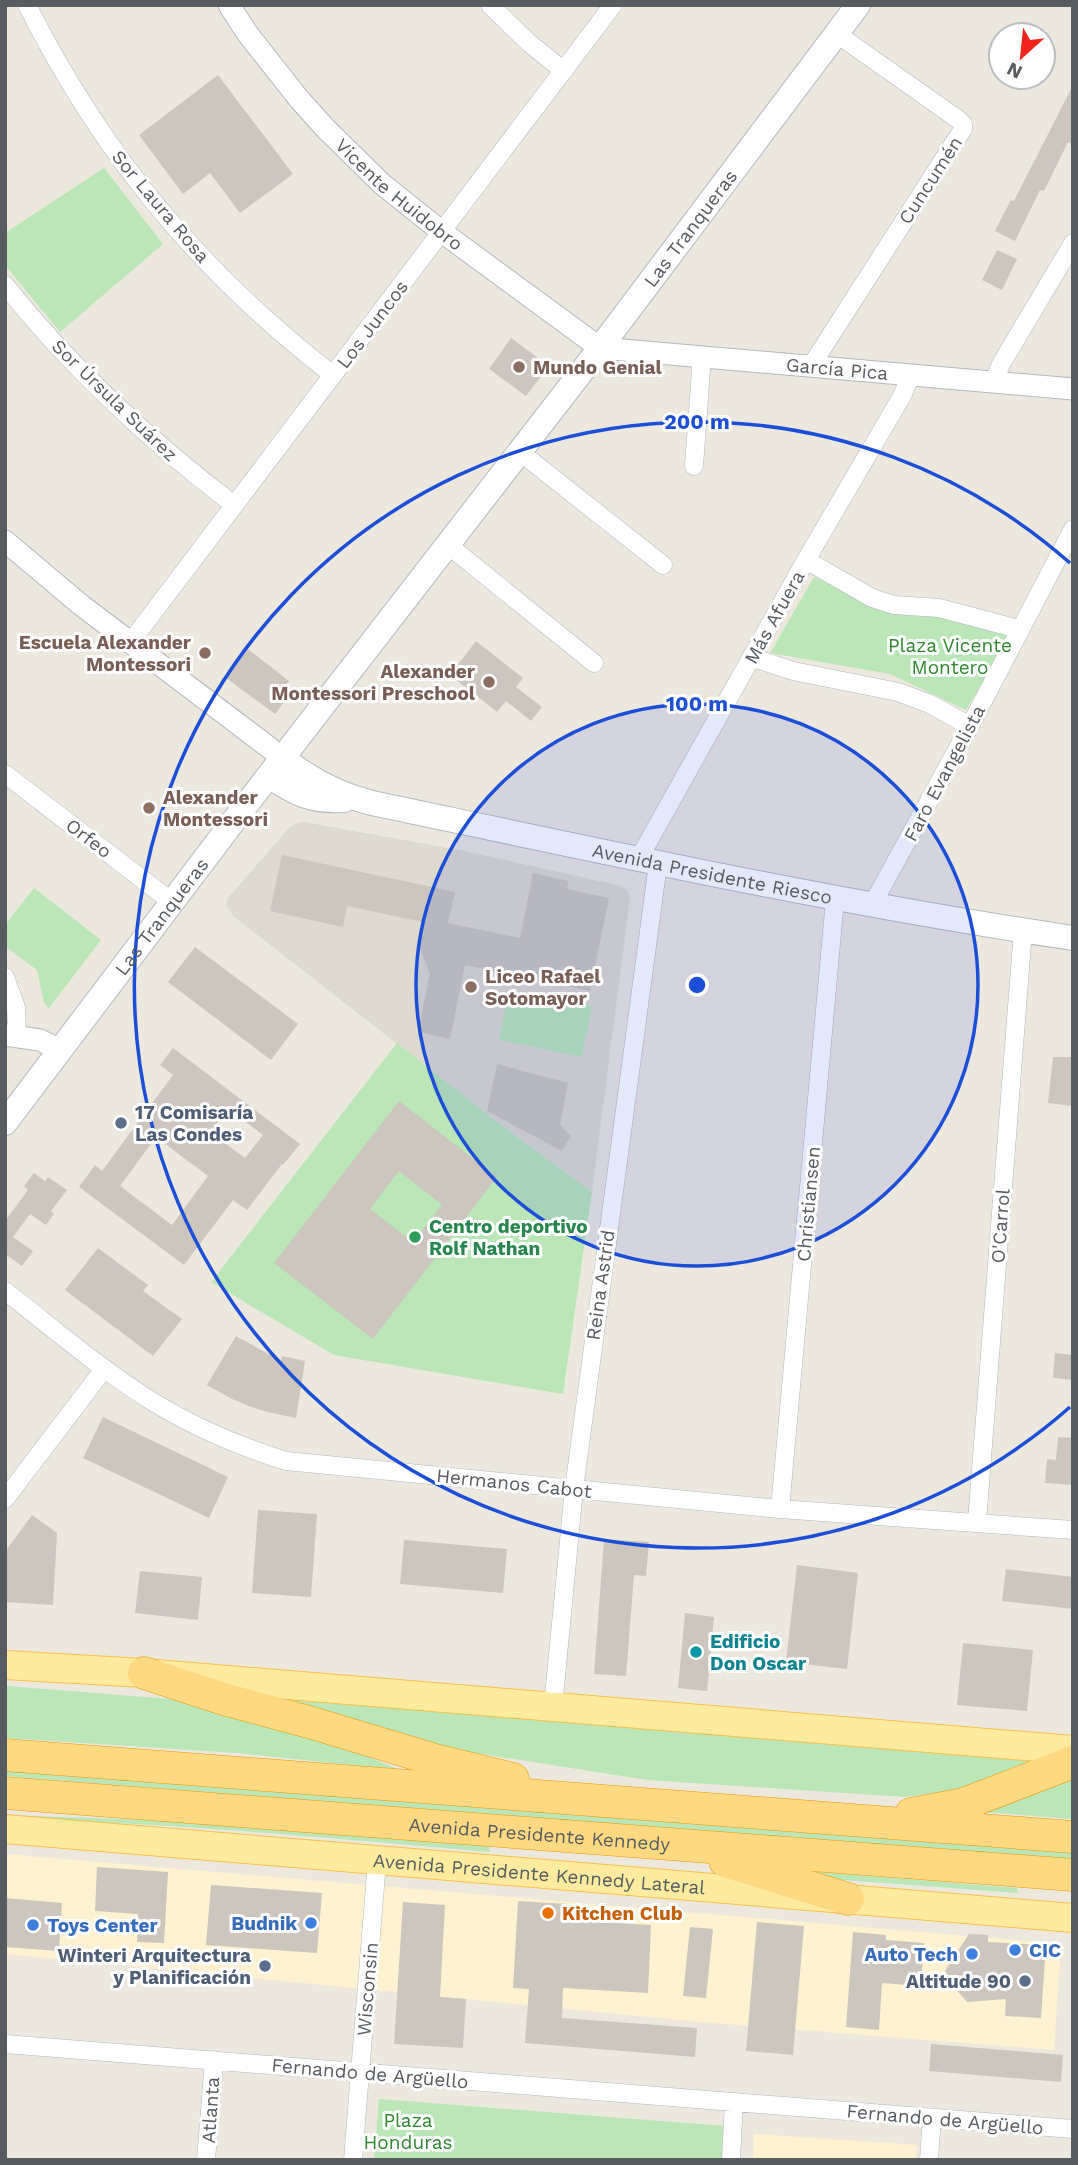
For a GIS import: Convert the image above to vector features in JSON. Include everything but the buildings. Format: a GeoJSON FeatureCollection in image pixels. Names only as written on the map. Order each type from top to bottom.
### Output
{"type":"FeatureCollection","features":[{"type":"Feature","properties":{"kind":"highway"},"geometry":{"type":"LineString","coordinates":[[144,1673],[435,1760],[606,1801]]}},
{"type":"Feature","properties":{"kind":"highway","name":"Avenida Presidente Kennedy"},"geometry":{"type":"LineString","coordinates":[[5,1755],[1073,1837]]}},
{"type":"Feature","properties":{"kind":"highway"},"geometry":{"type":"LineString","coordinates":[[844,1820],[910,1815],[964,1804],[1073,1762]]}},
{"type":"Feature","properties":{"kind":"highway","name":"Avenida Presidente Kennedy"},"geometry":{"type":"LineString","coordinates":[[5,1793],[1073,1875]]}},
{"type":"Feature","properties":{"kind":"highway"},"geometry":{"type":"LineString","coordinates":[[642,1841],[739,1865],[849,1899]]}},
{"type":"Feature","properties":{"kind":"main road","name":"Las Tranqueras"},"geometry":{"type":"LineString","coordinates":[[5,1123],[172,902],[600,348],[858,5]]}},
{"type":"Feature","properties":{"kind":"main road","name":"Avenida Presidente Riesco"},"geometry":{"type":"LineString","coordinates":[[276,767],[296,794],[324,801],[355,799],[835,899],[1073,938]]}},
{"type":"Feature","properties":{"kind":"main road"},"geometry":{"type":"LineString","coordinates":[[5,1665],[144,1673],[1073,1750]]}},
{"type":"Feature","properties":{"kind":"main road","name":"Avenida Presidente Kennedy Lateral"},"geometry":{"type":"LineString","coordinates":[[5,1829],[1073,1918]]}},
{"type":"Feature","properties":{"kind":"street","name":"Sor Laura Rosa"},"geometry":{"type":"LineString","coordinates":[[27,5],[89,116],[141,188],[200,256],[256,311],[333,375]]}},
{"type":"Feature","properties":{"kind":"street","name":"Vicente Huidobro"},"geometry":{"type":"LineString","coordinates":[[229,5],[274,68],[326,129],[382,184],[442,232],[600,348]]}},
{"type":"Feature","properties":{"kind":"street"},"geometry":{"type":"LineString","coordinates":[[490,5],[529,43],[564,71]]}},
{"type":"Feature","properties":{"kind":"street","name":"Los Juncos"},"geometry":{"type":"LineString","coordinates":[[130,643],[613,5]]}},
{"type":"Feature","properties":{"kind":"street","name":"Cuncumén"},"geometry":{"type":"LineString","coordinates":[[811,366],[963,129],[960,120],[836,34]]}},
{"type":"Feature","properties":{"kind":"street"},"geometry":{"type":"LineString","coordinates":[[994,382],[1001,364],[1073,243]]}},
{"type":"Feature","properties":{"kind":"street","name":"Sor Úrsula Suárez"},"geometry":{"type":"LineString","coordinates":[[5,285],[58,347],[116,406],[160,446],[234,505]]}},
{"type":"Feature","properties":{"kind":"street","name":"García Pica"},"geometry":{"type":"LineString","coordinates":[[600,348],[1073,389]]}},
{"type":"Feature","properties":{"kind":"street"},"geometry":{"type":"LineString","coordinates":[[694,466],[702,356]]}},
{"type":"Feature","properties":{"kind":"street","name":"Más Afuera"},"geometry":{"type":"LineString","coordinates":[[648,862],[751,657],[902,396],[911,374]]}},
{"type":"Feature","properties":{"kind":"street"},"geometry":{"type":"LineString","coordinates":[[520,452],[663,565]]}},
{"type":"Feature","properties":{"kind":"street","name":"Faro Evangelista"},"geometry":{"type":"LineString","coordinates":[[872,905],[1073,530]]}},
{"type":"Feature","properties":{"kind":"street"},"geometry":{"type":"LineString","coordinates":[[5,541],[276,767]]}},
{"type":"Feature","properties":{"kind":"street"},"geometry":{"type":"LineString","coordinates":[[449,545],[593,663]]}},
{"type":"Feature","properties":{"kind":"street"},"geometry":{"type":"LineString","coordinates":[[806,560],[872,598],[894,605],[939,608],[1019,629]]}},
{"type":"Feature","properties":{"kind":"street"},"geometry":{"type":"LineString","coordinates":[[751,657],[793,671],[898,692],[930,704],[970,726]]}},
{"type":"Feature","properties":{"kind":"street","name":"Orfeo"},"geometry":{"type":"LineString","coordinates":[[5,774],[172,902]]}},
{"type":"Feature","properties":{"kind":"street","name":"Reina Astrid"},"geometry":{"type":"LineString","coordinates":[[553,1707],[574,1489],[648,862]]}},
{"type":"Feature","properties":{"kind":"street","name":"Christiansen"},"geometry":{"type":"LineString","coordinates":[[780,1509],[835,899]]}},
{"type":"Feature","properties":{"kind":"street","name":"O'Carrol"},"geometry":{"type":"LineString","coordinates":[[977,1522],[1023,930]]}},
{"type":"Feature","properties":{"kind":"street"},"geometry":{"type":"LineString","coordinates":[[5,977],[16,1007],[11,1035],[40,1040],[60,1051]]}},
{"type":"Feature","properties":{"kind":"street","name":"Hermanos Cabot"},"geometry":{"type":"LineString","coordinates":[[5,1291],[104,1368],[153,1402],[211,1433],[245,1448],[286,1461],[780,1509],[1073,1530]]}},
{"type":"Feature","properties":{"kind":"street"},"geometry":{"type":"LineString","coordinates":[[5,1499],[104,1368]]}},
{"type":"Feature","properties":{"kind":"street","name":"Wisconsin"},"geometry":{"type":"LineString","coordinates":[[354,2160],[377,1861]]}},
{"type":"Feature","properties":{"kind":"street","name":"Fernando de Argüello"},"geometry":{"type":"LineString","coordinates":[[5,2044],[1073,2129]]}},
{"type":"Feature","properties":{"kind":"street","name":"Atlanta"},"geometry":{"type":"LineString","coordinates":[[206,2160],[214,2060]]}},
{"type":"Feature","properties":{"kind":"street"},"geometry":{"type":"LineString","coordinates":[[730,2160],[734,2102]]}},
{"type":"Feature","properties":{"kind":"street"},"geometry":{"type":"LineString","coordinates":[[929,2160],[932,2118]]}},
{"type":"Feature","properties":{"kind":"shaded area","name":"Liceo Rafael Sotomayor"},"geometry":{"type":"Polygon","coordinates":[[[304,822],[465,851],[621,886],[627,890],[630,898],[592,1192],[496,1121],[233,916],[226,904],[228,898],[289,828],[304,822]]]}},
{"type":"Feature","properties":{"kind":"shaded area"},"geometry":{"type":"Polygon","coordinates":[[[5,1854],[1061,1944],[1054,2050],[701,2022],[5,1954],[5,1854]]]}},
{"type":"Feature","properties":{"kind":"shaded area"},"geometry":{"type":"Polygon","coordinates":[[[754,2134],[917,2145],[916,2160],[753,2160],[754,2134]]]}},
{"type":"Feature","properties":{"kind":"green space"},"geometry":{"type":"Polygon","coordinates":[[[104,168],[163,244],[60,332],[5,265],[5,233],[104,168]]]}},
{"type":"Feature","properties":{"kind":"green space","name":"Plaza Vicente Montero"},"geometry":{"type":"Polygon","coordinates":[[[814,577],[899,612],[981,617],[1014,628],[966,710],[890,674],[770,653],[814,577]]]}},
{"type":"Feature","properties":{"kind":"green space"},"geometry":{"type":"Polygon","coordinates":[[[34,888],[101,940],[49,1008],[44,1003],[37,970],[5,946],[5,925],[34,888]]]}},
{"type":"Feature","properties":{"kind":"green space"},"geometry":{"type":"Polygon","coordinates":[[[509,990],[592,1006],[582,1057],[499,1040],[509,990]]]}},
{"type":"Feature","properties":{"kind":"green space","name":"Centro deportivo Rolf Nathan"},"geometry":{"type":"Polygon","coordinates":[[[397,1043],[592,1192],[563,1394],[334,1355],[211,1282],[397,1043]]]}},
{"type":"Feature","properties":{"kind":"green space"},"geometry":{"type":"Polygon","coordinates":[[[7,1686],[195,1701],[286,1723],[400,1770],[238,1753],[5,1738],[7,1686]]]}},
{"type":"Feature","properties":{"kind":"green space"},"geometry":{"type":"Polygon","coordinates":[[[273,1699],[1060,1758],[950,1791],[905,1797],[647,1780],[463,1751],[384,1732],[273,1699]]]}},
{"type":"Feature","properties":{"kind":"green space"},"geometry":{"type":"Polygon","coordinates":[[[5,1768],[1073,1852],[1073,1861],[5,1776],[5,1768]]]}},
{"type":"Feature","properties":{"kind":"green space"},"geometry":{"type":"Polygon","coordinates":[[[1073,1773],[1073,1819],[971,1811],[1073,1773]]]}},
{"type":"Feature","properties":{"kind":"green space"},"geometry":{"type":"Polygon","coordinates":[[[5,1815],[175,1821],[489,1846],[490,1852],[311,1836],[5,1819],[5,1815]]]}},
{"type":"Feature","properties":{"kind":"green space"},"geometry":{"type":"Polygon","coordinates":[[[796,1870],[1017,1888],[1018,1893],[830,1879],[796,1870]]]}},
{"type":"Feature","properties":{"kind":"green space","name":"Plaza Honduras"},"geometry":{"type":"Polygon","coordinates":[[[379,2099],[724,2126],[722,2160],[374,2160],[379,2099]]]}},
{"type":"Feature","properties":{"kind":"place","name":"Mundo Genial"},"geometry":{"type":"Point","coordinates":[519,367]}},
{"type":"Feature","properties":{"kind":"place","name":"Escuela Alexander Montessori"},"geometry":{"type":"Point","coordinates":[205,653]}},
{"type":"Feature","properties":{"kind":"place","name":"Alexander Montessori Preschool"},"geometry":{"type":"Point","coordinates":[489,682]}},
{"type":"Feature","properties":{"kind":"place","name":"Alexander Montessori"},"geometry":{"type":"Point","coordinates":[149,808]}},
{"type":"Feature","properties":{"kind":"place","name":"Liceo Rafael Sotomayor"},"geometry":{"type":"Point","coordinates":[471,987]}},
{"type":"Feature","properties":{"kind":"place","name":"17 Comisaría Las Condes"},"geometry":{"type":"Point","coordinates":[121,1123]}},
{"type":"Feature","properties":{"kind":"place","name":"Centro deportivo Rolf Nathan"},"geometry":{"type":"Point","coordinates":[415,1237]}},
{"type":"Feature","properties":{"kind":"place","name":"Edificio Don Oscar"},"geometry":{"type":"Point","coordinates":[696,1652]}},
{"type":"Feature","properties":{"kind":"place","name":"Kitchen Club"},"geometry":{"type":"Point","coordinates":[548,1913]}},
{"type":"Feature","properties":{"kind":"place","name":"Budnik"},"geometry":{"type":"Point","coordinates":[311,1923]}},
{"type":"Feature","properties":{"kind":"place","name":"Toys Center"},"geometry":{"type":"Point","coordinates":[33,1925]}},
{"type":"Feature","properties":{"kind":"place","name":"CIC"},"geometry":{"type":"Point","coordinates":[1015,1950]}},
{"type":"Feature","properties":{"kind":"place","name":"Auto Tech"},"geometry":{"type":"Point","coordinates":[972,1954]}},
{"type":"Feature","properties":{"kind":"place","name":"Winteri Arquitectura y Planificación"},"geometry":{"type":"Point","coordinates":[265,1966]}},
{"type":"Feature","properties":{"kind":"place","name":"Altitude 90"},"geometry":{"type":"Point","coordinates":[1025,1981]}}]}
